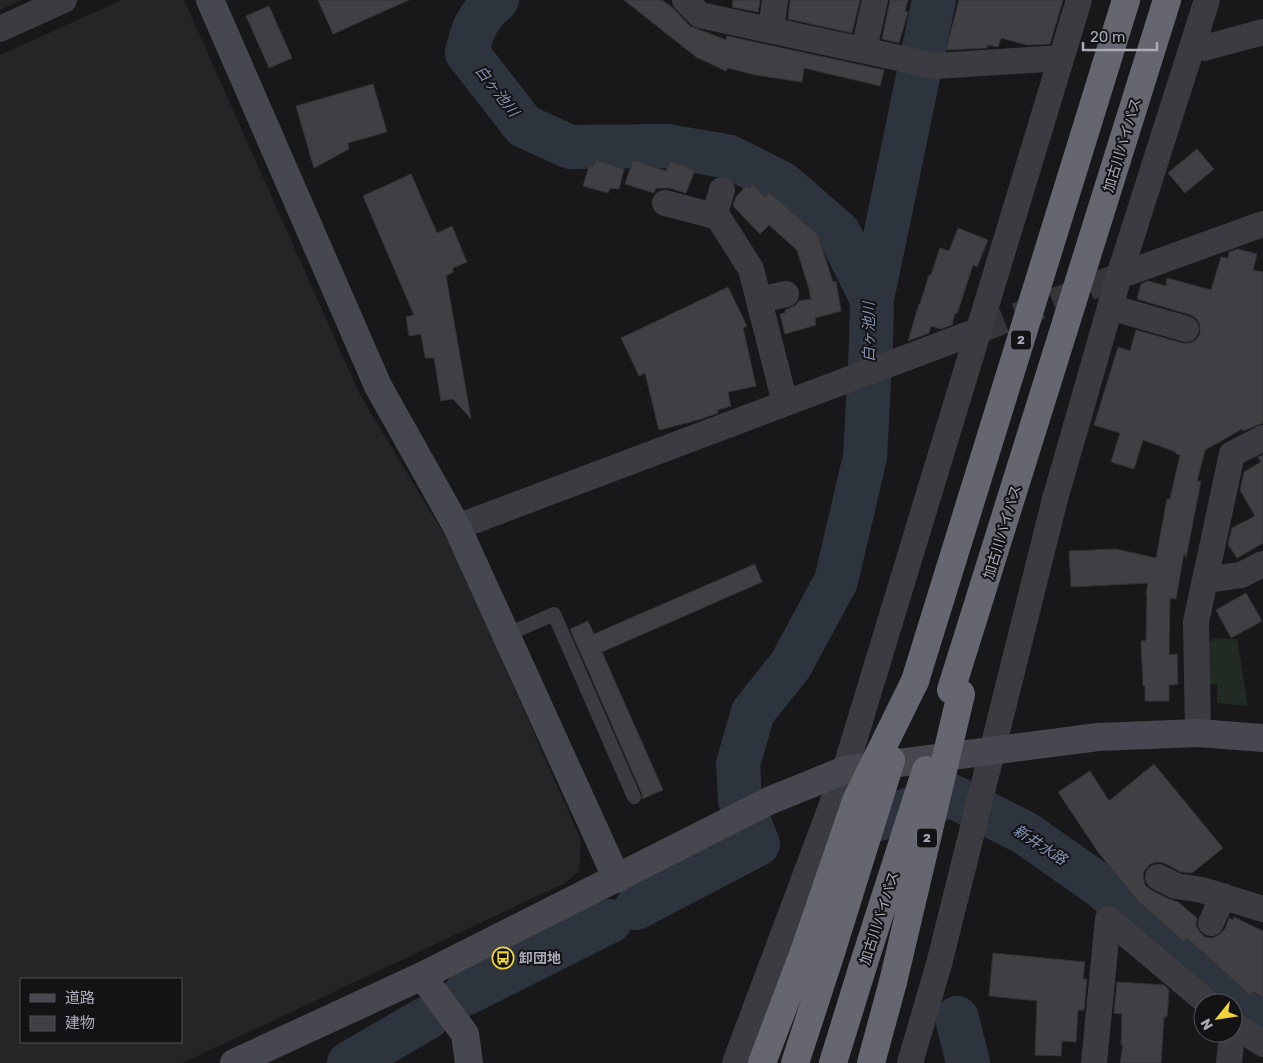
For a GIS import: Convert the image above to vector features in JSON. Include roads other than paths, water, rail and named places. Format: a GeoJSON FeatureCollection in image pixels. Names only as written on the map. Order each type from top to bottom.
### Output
{"type":"FeatureCollection","features":[{"type":"Feature","properties":{"kind":"highway","name":"2"},"geometry":{"type":"LineString","coordinates":[[795,1063],[816,956],[915,681],[1126,0]]}},
{"type":"Feature","properties":{"kind":"highway","name":"加古川バイパス"},"geometry":{"type":"LineString","coordinates":[[833,1063],[862,970],[956,692],[990,570],[1167,0]]}},
{"type":"Feature","properties":{"kind":"highway","name":"2"},"geometry":{"type":"LineString","coordinates":[[871,1063],[893,982],[956,692]]}},
{"type":"Feature","properties":{"kind":"highway"},"geometry":{"type":"LineString","coordinates":[[762,1063],[816,956]]}},
{"type":"Feature","properties":{"kind":"street"},"geometry":{"type":"LineString","coordinates":[[0,29],[64,0]]}},
{"type":"Feature","properties":{"kind":"street"},"geometry":{"type":"LineString","coordinates":[[210,0],[378,386],[457,527],[616,879]]}},
{"type":"Feature","properties":{"kind":"street"},"geometry":{"type":"LineString","coordinates":[[685,0],[700,14],[936,66],[1061,58]]}},
{"type":"Feature","properties":{"kind":"street"},"geometry":{"type":"LineString","coordinates":[[771,30],[775,0]]}},
{"type":"Feature","properties":{"kind":"street"},"geometry":{"type":"LineString","coordinates":[[864,49],[875,0]]}},
{"type":"Feature","properties":{"kind":"street"},"geometry":{"type":"LineString","coordinates":[[735,1063],[845,770],[1079,0]]}},
{"type":"Feature","properties":{"kind":"street"},"geometry":{"type":"LineString","coordinates":[[910,1063],[939,964],[1055,499],[1119,276],[1207,0]]}},
{"type":"Feature","properties":{"kind":"street"},"geometry":{"type":"LineString","coordinates":[[1204,48],[1263,32]]}},
{"type":"Feature","properties":{"kind":"street"},"geometry":{"type":"LineString","coordinates":[[714,216],[722,190]]}},
{"type":"Feature","properties":{"kind":"street"},"geometry":{"type":"LineString","coordinates":[[665,203],[718,217],[751,269],[785,403]]}},
{"type":"Feature","properties":{"kind":"street"},"geometry":{"type":"LineString","coordinates":[[1119,276],[1260,230]]}},
{"type":"Feature","properties":{"kind":"street"},"geometry":{"type":"LineString","coordinates":[[759,300],[786,294]]}},
{"type":"Feature","properties":{"kind":"street"},"geometry":{"type":"LineString","coordinates":[[1110,307],[1186,329]]}},
{"type":"Feature","properties":{"kind":"street"},"geometry":{"type":"LineString","coordinates":[[457,527],[703,436],[839,382],[980,330]]}},
{"type":"Feature","properties":{"kind":"street"},"geometry":{"type":"LineString","coordinates":[[1198,733],[1196,622],[1232,454],[1263,438]]}},
{"type":"Feature","properties":{"kind":"street"},"geometry":{"type":"LineString","coordinates":[[1205,580],[1241,575],[1263,564]]}},
{"type":"Feature","properties":{"kind":"street"},"geometry":{"type":"LineString","coordinates":[[234,1063],[422,976],[771,800],[845,770],[1098,736],[1198,733],[1263,738]]}},
{"type":"Feature","properties":{"kind":"street"},"geometry":{"type":"LineString","coordinates":[[1158,877],[1176,886],[1202,890],[1263,909]]}},
{"type":"Feature","properties":{"kind":"street"},"geometry":{"type":"LineString","coordinates":[[1211,923],[1223,896]]}},
{"type":"Feature","properties":{"kind":"street"},"geometry":{"type":"LineString","coordinates":[[1094,1063],[1108,919],[1196,993]]}},
{"type":"Feature","properties":{"kind":"street"},"geometry":{"type":"LineString","coordinates":[[422,976],[465,1034],[469,1063]]}},
{"type":"Feature","properties":{"kind":"street"},"geometry":{"type":"LineString","coordinates":[[1243,1031],[1263,1044]]}},
{"type":"Feature","properties":{"kind":"street"},"geometry":{"type":"LineString","coordinates":[[1229,1063],[1231,1043]]}},
{"type":"Feature","properties":{"kind":"lane"},"geometry":{"type":"LineString","coordinates":[[506,635],[554,614],[634,797]]}},
{"type":"Feature","properties":{"kind":"waterway","name":"白ヶ池川"},"geometry":{"type":"LineString","coordinates":[[497,0],[480,17],[471,37],[467,53],[524,126],[570,147],[667,146],[730,157],[783,184],[839,233],[872,299],[865,457],[836,581],[790,666],[753,712],[738,764],[740,800],[758,844],[636,908]]}},
{"type":"Feature","properties":{"kind":"waterway"},"geometry":{"type":"LineString","coordinates":[[872,299],[934,0]]}},
{"type":"Feature","properties":{"kind":"waterway","name":"新井水路"},"geometry":{"type":"LineString","coordinates":[[849,855],[862,824],[952,796],[1025,833],[1102,887],[1195,970],[1244,1004],[1263,1021]]}},
{"type":"Feature","properties":{"kind":"waterway","name":"新井水路"},"geometry":{"type":"LineString","coordinates":[[465,994],[610,921]]}},
{"type":"Feature","properties":{"kind":"waterway","name":"新井水路"},"geometry":{"type":"LineString","coordinates":[[349,1063],[427,1018]]}},
{"type":"Feature","properties":{"kind":"waterway","name":"白ヶ池川"},"geometry":{"type":"LineString","coordinates":[[957,1018],[968,1063]]}},
{"type":"Feature","properties":{"kind":"tunnel"},"geometry":{"type":"LineString","coordinates":[[980,330],[1119,276]]}},
{"type":"Feature","properties":{"kind":"place","name":"卸団地"},"geometry":{"type":"Point","coordinates":[503,958]}}]}
